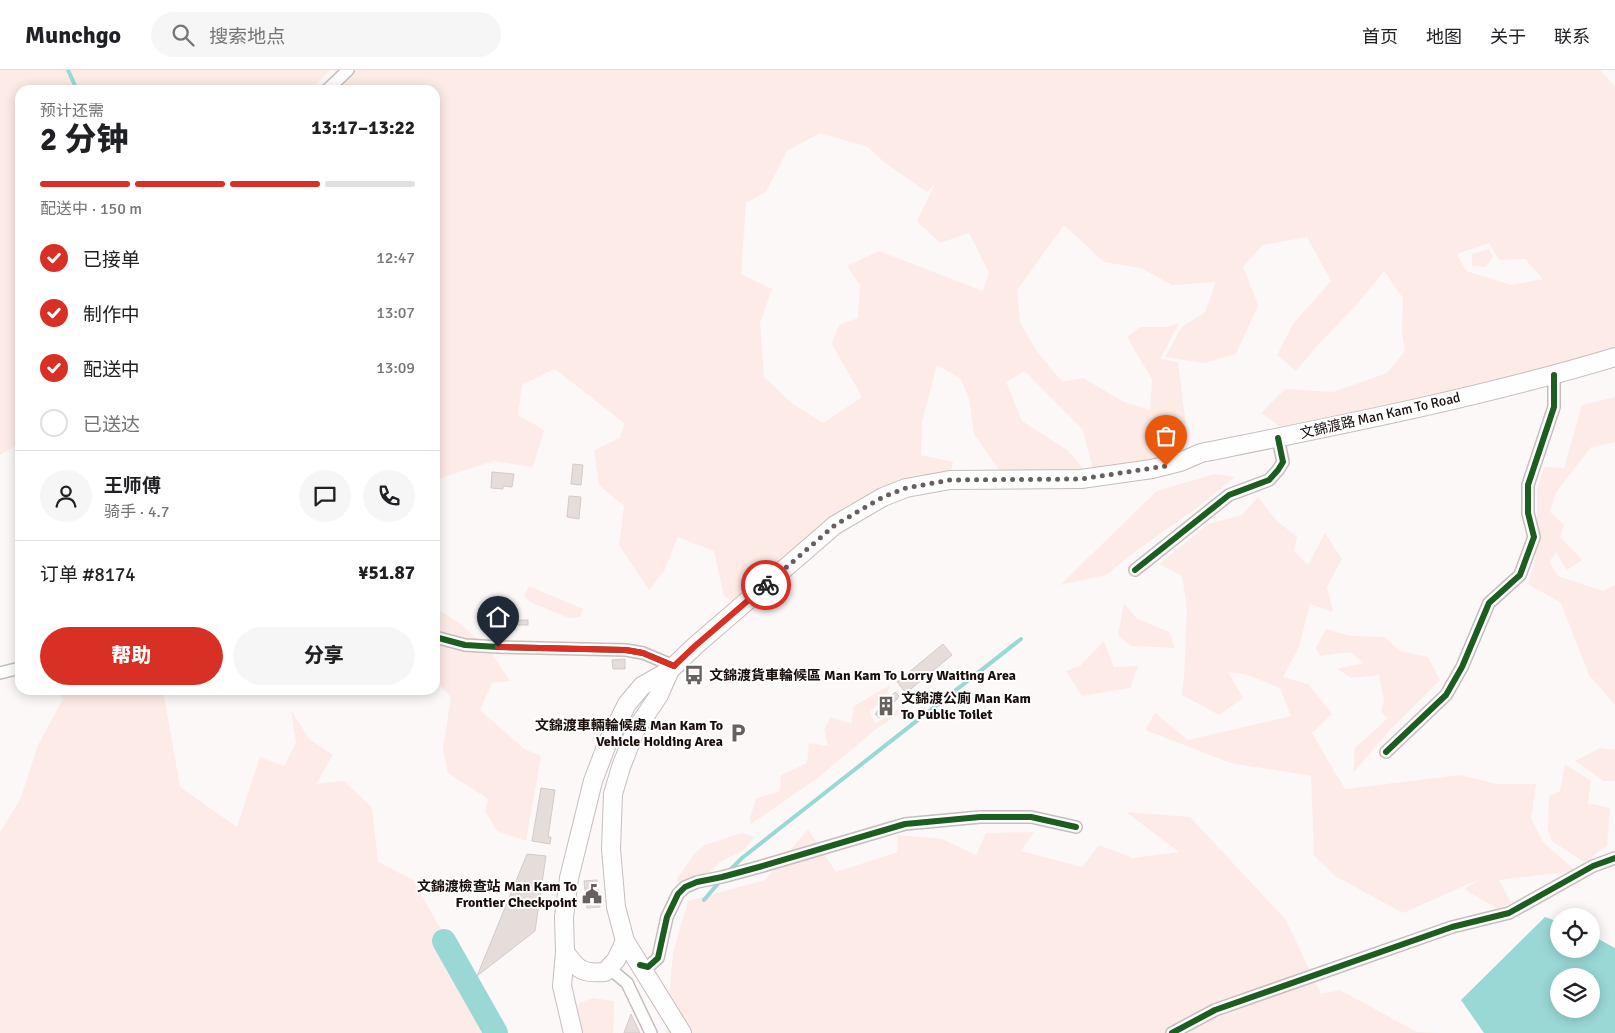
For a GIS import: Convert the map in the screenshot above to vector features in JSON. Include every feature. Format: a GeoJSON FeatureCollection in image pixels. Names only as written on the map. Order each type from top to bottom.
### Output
{"type":"FeatureCollection","features":[{"type":"Feature","properties":{"kind":"main road","name":"文錦渡路 Man Kam To Road"},"geometry":{"type":"LineString","coordinates":[[574,1033],[562,986],[565,952],[564,917],[569,878],[593,781],[626,704],[642,686],[672,668],[835,525],[883,497],[906,488],[950,480],[1081,479],[1152,469],[1180,462],[1201,453],[1372,419],[1554,375],[1615,357]]}},
{"type":"Feature","properties":{"kind":"main road","name":"文錦渡路 Man Kam To Road"},"geometry":{"type":"LineString","coordinates":[[672,668],[659,695],[635,731],[613,794],[611,858],[616,907],[625,941],[682,1033]]}},
{"type":"Feature","properties":{"kind":"main road"},"geometry":{"type":"LineString","coordinates":[[565,952],[577,967],[591,973],[605,972],[616,960],[625,941]]}},
{"type":"Feature","properties":{"kind":"street"},"geometry":{"type":"LineString","coordinates":[[332,85],[348,70]]}},
{"type":"Feature","properties":{"kind":"street"},"geometry":{"type":"LineString","coordinates":[[1386,752],[1446,695],[1462,667],[1489,603],[1520,575],[1534,537],[1528,513],[1528,485],[1554,407],[1554,375]]}},
{"type":"Feature","properties":{"kind":"street"},"geometry":{"type":"LineString","coordinates":[[1135,570],[1229,495],[1269,480],[1283,462],[1278,438]]}},
{"type":"Feature","properties":{"kind":"street"},"geometry":{"type":"LineString","coordinates":[[440,638],[465,645],[490,647],[626,650],[643,653],[672,668]]}},
{"type":"Feature","properties":{"kind":"street"},"geometry":{"type":"LineString","coordinates":[[0,673],[15,669]]}},
{"type":"Feature","properties":{"kind":"street"},"geometry":{"type":"LineString","coordinates":[[640,965],[648,967],[658,958],[667,917],[678,894],[685,887],[697,882],[759,867],[905,824],[980,817],[1031,817],[1076,827]]}},
{"type":"Feature","properties":{"kind":"street"},"geometry":{"type":"LineString","coordinates":[[1172,1033],[1215,1010],[1452,927],[1509,913],[1593,866],[1615,858]]}},
{"type":"Feature","properties":{"kind":"street"},"geometry":{"type":"LineString","coordinates":[[609,968],[627,983],[650,1033]]}},
{"type":"Feature","properties":{"kind":"shaded area"},"geometry":{"type":"Polygon","coordinates":[[[0,70],[330,70],[315,85],[15,85],[15,446],[0,455],[0,70]]]}},
{"type":"Feature","properties":{"kind":"shaded area"},"geometry":{"type":"Polygon","coordinates":[[[334,70],[1600,70],[1615,87],[1615,355],[1292,435],[1261,413],[1285,389],[1333,392],[1387,373],[1405,351],[1402,332],[1403,298],[1384,271],[1358,303],[1296,371],[1277,355],[1293,324],[1331,281],[1307,237],[1263,245],[1243,267],[1258,305],[1236,354],[1204,363],[1165,357],[1182,327],[1205,312],[1216,282],[1172,285],[1141,268],[1104,262],[1064,225],[1017,290],[1020,322],[1036,350],[1062,382],[1083,378],[1124,402],[1150,410],[1152,379],[1127,337],[1140,327],[1166,327],[1179,323],[1160,359],[1178,362],[1187,433],[1180,462],[1096,481],[1083,430],[1025,371],[1006,382],[1022,421],[1067,450],[1088,474],[1002,474],[974,434],[969,399],[961,379],[937,365],[922,422],[921,455],[953,462],[951,475],[880,490],[738,604],[724,596],[714,551],[678,537],[664,571],[649,590],[619,545],[624,506],[599,485],[594,450],[620,438],[624,423],[555,369],[522,385],[518,415],[544,430],[533,467],[493,461],[440,478],[440,85],[340,85],[334,70]],[[820,133],[787,151],[766,192],[746,203],[741,274],[772,289],[760,323],[764,377],[793,404],[823,423],[862,397],[832,344],[839,325],[858,318],[860,285],[847,266],[879,251],[983,291],[989,273],[969,233],[940,243],[917,221],[935,184],[927,192],[885,163],[868,147],[820,133]],[[1489,243],[1457,254],[1466,271],[1512,285],[1543,279],[1525,259],[1499,260],[1489,243]]]}},
{"type":"Feature","properties":{"kind":"shaded area"},"geometry":{"type":"Polygon","coordinates":[[[1489,249],[1493,257],[1486,267],[1472,266],[1472,254],[1489,249]]]}},
{"type":"Feature","properties":{"kind":"shaded area"},"geometry":{"type":"Polygon","coordinates":[[[1615,397],[1615,442],[1591,447],[1556,492],[1550,512],[1564,525],[1560,537],[1582,560],[1567,570],[1556,552],[1549,562],[1558,576],[1603,591],[1615,585],[1615,705],[1589,675],[1561,603],[1528,584],[1535,562],[1537,491],[1544,467],[1564,468],[1582,405],[1615,397]]]}},
{"type":"Feature","properties":{"kind":"shaded area"},"geometry":{"type":"Polygon","coordinates":[[[1214,474],[1235,477],[1106,575],[1060,585],[1157,491],[1214,474]]]}},
{"type":"Feature","properties":{"kind":"shaded area"},"geometry":{"type":"Polygon","coordinates":[[[1258,497],[1276,520],[1297,537],[1294,551],[1308,565],[1325,533],[1342,559],[1327,587],[1333,612],[1310,604],[1299,647],[1283,677],[1308,684],[1332,714],[1312,733],[1345,789],[1460,775],[1497,784],[1536,784],[1531,818],[1543,842],[1576,871],[1499,880],[1511,903],[1498,909],[1464,889],[1480,879],[1403,913],[1335,876],[1314,855],[1311,776],[1231,763],[1145,730],[1155,713],[1188,740],[1291,716],[1280,688],[1248,675],[1228,672],[1243,698],[1219,715],[1182,695],[1187,608],[1182,576],[1159,564],[1208,524],[1242,515],[1258,497]]]}},
{"type":"Feature","properties":{"kind":"shaded area"},"geometry":{"type":"Polygon","coordinates":[[[529,586],[583,609],[580,617],[569,618],[530,602],[524,596],[529,586]]]}},
{"type":"Feature","properties":{"kind":"shaded area"},"geometry":{"type":"Polygon","coordinates":[[[1124,603],[1136,618],[1169,632],[1175,648],[1131,646],[1118,635],[1124,603]]]}},
{"type":"Feature","properties":{"kind":"shaded area"},"geometry":{"type":"Polygon","coordinates":[[[440,610],[462,625],[490,651],[510,681],[492,683],[480,710],[524,749],[541,756],[526,841],[497,831],[485,811],[488,799],[448,773],[443,749],[451,697],[440,686],[440,610]]]}},
{"type":"Feature","properties":{"kind":"shaded area"},"geometry":{"type":"Polygon","coordinates":[[[1326,629],[1351,636],[1384,637],[1400,651],[1428,657],[1440,680],[1388,732],[1353,773],[1355,748],[1388,718],[1381,712],[1384,700],[1379,675],[1352,678],[1337,669],[1364,663],[1350,652],[1320,656],[1316,648],[1326,629]]]}},
{"type":"Feature","properties":{"kind":"shaded area"},"geometry":{"type":"Polygon","coordinates":[[[1104,641],[1114,667],[1138,666],[1130,688],[1082,696],[1066,671],[1080,666],[1104,641]]]}},
{"type":"Feature","properties":{"kind":"shaded area"},"geometry":{"type":"Polygon","coordinates":[[[890,685],[887,694],[870,712],[875,723],[905,706],[904,711],[876,729],[819,777],[751,824],[750,818],[756,799],[780,791],[781,775],[807,763],[809,743],[828,746],[824,730],[831,717],[851,724],[854,706],[890,685]]]}},
{"type":"Feature","properties":{"kind":"shaded area"},"geometry":{"type":"Polygon","coordinates":[[[60,695],[164,695],[180,787],[237,827],[260,757],[284,766],[296,743],[291,710],[309,739],[333,755],[316,784],[344,781],[372,808],[378,862],[413,880],[437,923],[474,972],[480,999],[495,1012],[502,1028],[500,1033],[0,1033],[0,832],[20,800],[38,745],[63,699],[60,695]]]}},
{"type":"Feature","properties":{"kind":"shaded area"},"geometry":{"type":"Polygon","coordinates":[[[1600,748],[1615,750],[1615,781],[1604,781],[1575,761],[1600,748]]]}},
{"type":"Feature","properties":{"kind":"shaded area"},"geometry":{"type":"Polygon","coordinates":[[[1565,764],[1591,781],[1588,803],[1610,808],[1607,846],[1584,862],[1552,841],[1548,831],[1549,796],[1560,791],[1565,764]]]}},
{"type":"Feature","properties":{"kind":"shaded area"},"geometry":{"type":"Polygon","coordinates":[[[1126,812],[1190,817],[1286,920],[1321,994],[1340,990],[1417,1032],[1438,1033],[666,1033],[673,953],[688,901],[765,880],[808,829],[836,872],[898,852],[897,835],[942,839],[976,855],[986,833],[1034,832],[1021,851],[1082,867],[1099,845],[1133,858],[1179,852],[1126,812]]]}},
{"type":"Feature","properties":{"kind":"shaded area"},"geometry":{"type":"Polygon","coordinates":[[[742,833],[754,837],[744,850],[720,862],[686,895],[677,879],[695,853],[705,845],[742,833]]]}},
{"type":"Feature","properties":{"kind":"shaded area"},"geometry":{"type":"Polygon","coordinates":[[[593,998],[614,1001],[613,1033],[579,1033],[577,1014],[579,1003],[593,998]]]}},
{"type":"Feature","properties":{"kind":"water"},"geometry":{"type":"Polygon","coordinates":[[[1545,917],[1550,919],[1550,958],[1600,958],[1600,940],[1615,948],[1615,1033],[1484,1033],[1461,1000],[1545,917]]]}},
{"type":"Feature","properties":{"kind":"building"},"geometry":{"type":"Polygon","coordinates":[[[573,464],[583,465],[581,485],[571,484],[573,464]]]}},
{"type":"Feature","properties":{"kind":"building"},"geometry":{"type":"Polygon","coordinates":[[[492,472],[514,474],[512,487],[503,486],[503,489],[491,488],[492,472]]]}},
{"type":"Feature","properties":{"kind":"building"},"geometry":{"type":"Polygon","coordinates":[[[569,496],[581,497],[579,519],[567,517],[569,496]]]}},
{"type":"Feature","properties":{"kind":"building"},"geometry":{"type":"Polygon","coordinates":[[[518,620],[528,620],[528,625],[518,625],[518,620]]]}},
{"type":"Feature","properties":{"kind":"building"},"geometry":{"type":"Polygon","coordinates":[[[943,644],[952,655],[906,693],[897,682],[943,644]]]}},
{"type":"Feature","properties":{"kind":"building"},"geometry":{"type":"Polygon","coordinates":[[[625,659],[625,669],[613,669],[612,660],[625,659]]]}},
{"type":"Feature","properties":{"kind":"building","name":"文錦渡公廁 Man Kam To Public Toilet"},"geometry":{"type":"Polygon","coordinates":[[[895,692],[899,696],[879,718],[875,714],[895,692]]]}},
{"type":"Feature","properties":{"kind":"building"},"geometry":{"type":"Polygon","coordinates":[[[541,788],[555,790],[548,837],[551,837],[550,844],[532,841],[541,788]]]}},
{"type":"Feature","properties":{"kind":"building"},"geometry":{"type":"Polygon","coordinates":[[[527,854],[546,856],[535,931],[477,976],[527,854]]]}},
{"type":"Feature","properties":{"kind":"building","name":"文錦渡檢查站 Man Kam To Frontier Checkpoint"},"geometry":{"type":"Polygon","coordinates":[[[597,880],[600,907],[587,908],[584,881],[597,880]]]}},
{"type":"Feature","properties":{"kind":"building"},"geometry":{"type":"Polygon","coordinates":[[[631,1014],[640,1033],[624,1033],[631,1014]]]}},
{"type":"Feature","properties":{"kind":"waterway"},"geometry":{"type":"LineString","coordinates":[[68,70],[75,85]]}},
{"type":"Feature","properties":{"kind":"waterway"},"geometry":{"type":"LineString","coordinates":[[729,871],[742,858],[1021,639]]}},
{"type":"Feature","properties":{"kind":"waterway"},"geometry":{"type":"LineString","coordinates":[[704,900],[721,880]]}},
{"type":"Feature","properties":{"kind":"waterway"},"geometry":{"type":"LineString","coordinates":[[444,941],[496,1033]]}},
{"type":"Feature","properties":{"kind":"cycle path"},"geometry":{"type":"LineString","coordinates":[[1386,752],[1446,695],[1462,667],[1489,603],[1520,575],[1534,537],[1528,513],[1528,485],[1554,407],[1554,375]]}},
{"type":"Feature","properties":{"kind":"cycle path"},"geometry":{"type":"LineString","coordinates":[[1135,570],[1229,495],[1269,480],[1283,462],[1278,438]]}},
{"type":"Feature","properties":{"kind":"cycle path"},"geometry":{"type":"LineString","coordinates":[[440,638],[465,645],[626,650],[643,653],[674,666]]}},
{"type":"Feature","properties":{"kind":"cycle path"},"geometry":{"type":"LineString","coordinates":[[640,965],[648,967],[658,958],[667,917],[678,894],[685,887],[697,882],[759,867],[905,824],[980,817],[1031,817],[1076,827]]}},
{"type":"Feature","properties":{"kind":"cycle path"},"geometry":{"type":"LineString","coordinates":[[1172,1033],[1215,1010],[1452,927],[1509,913],[1593,866],[1615,858]]}},
{"type":"Feature","properties":{"kind":"way so far"},"geometry":{"type":"LineString","coordinates":[[766,585],[835,525],[883,497],[906,488],[950,480],[1081,479],[1166,466]]}},
{"type":"Feature","properties":{"kind":"place","name":"文錦渡貨車輪候區 Man Kam To Lorry Waiting Area"},"geometry":{"type":"Point","coordinates":[694,675]}},
{"type":"Feature","properties":{"kind":"place","name":"文錦渡公廁 Man Kam To Public Toilet"},"geometry":{"type":"Point","coordinates":[886,706]}},
{"type":"Feature","properties":{"kind":"place","name":"文錦渡車輛輪候處 Man Kam To Vehicle Holding Area"},"geometry":{"type":"Point","coordinates":[738,733]}},
{"type":"Feature","properties":{"kind":"place","name":"文錦渡檢查站 Man Kam To Frontier Checkpoint"},"geometry":{"type":"Point","coordinates":[592,894]}},
{"type":"Feature","properties":{"kind":"route"},"geometry":{"type":"LineString","coordinates":[[498,647],[626,650],[643,653],[674,666],[766,585]]}}]}
